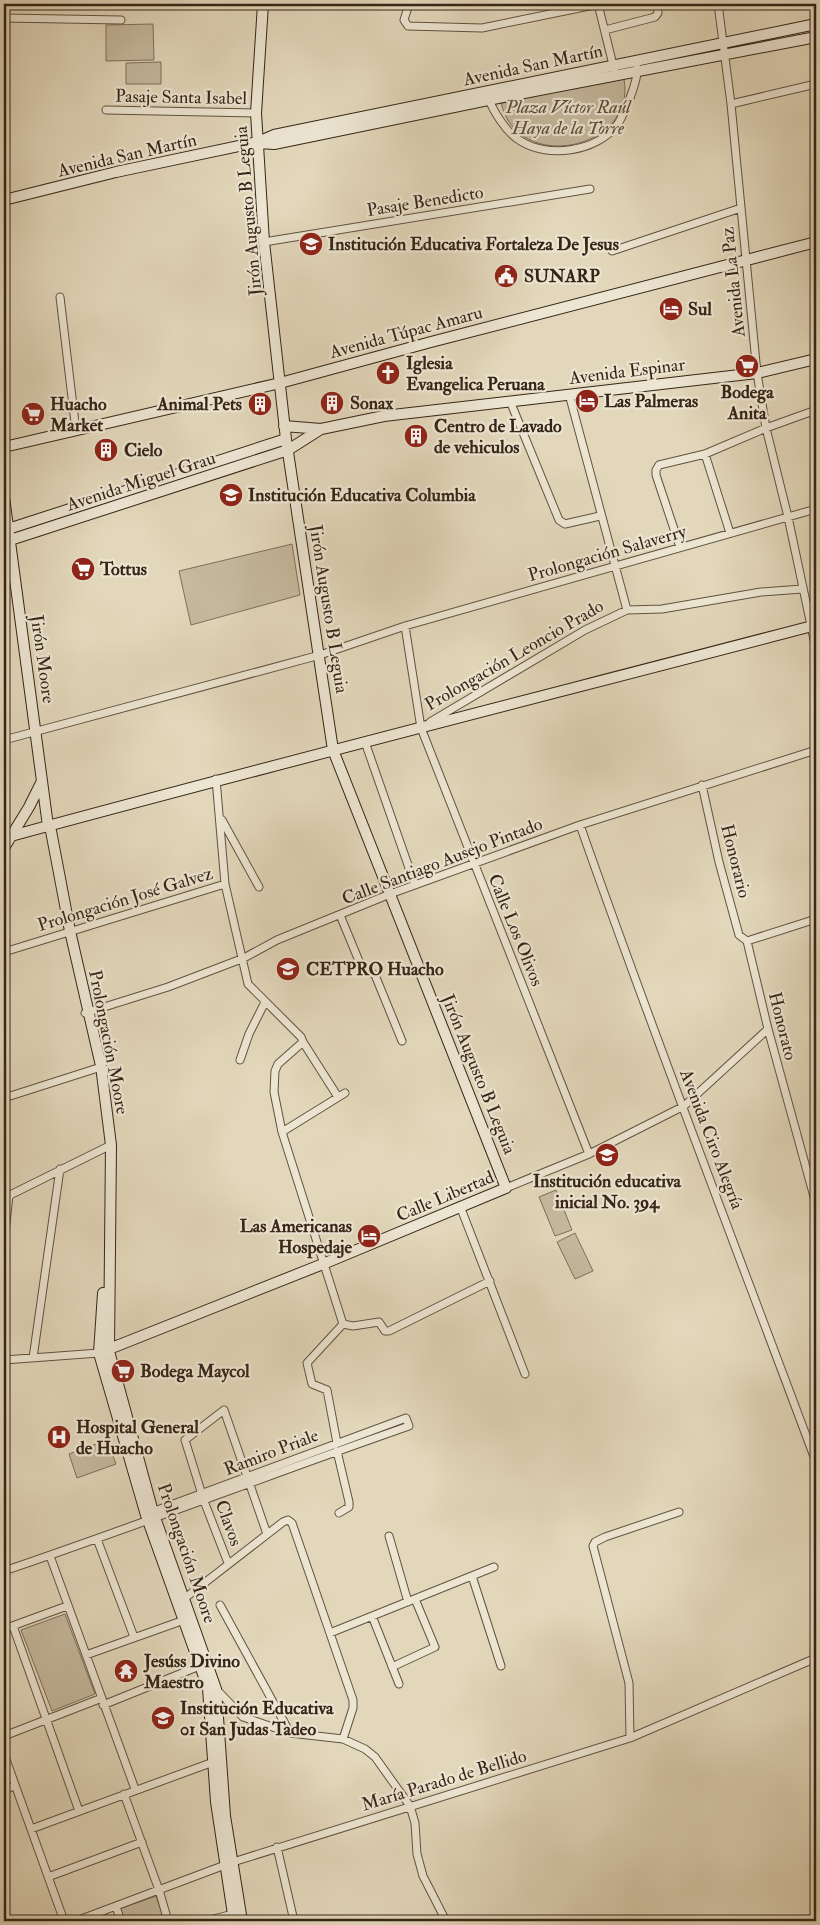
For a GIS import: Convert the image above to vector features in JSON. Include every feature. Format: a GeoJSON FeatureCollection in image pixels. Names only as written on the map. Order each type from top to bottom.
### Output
{"type":"FeatureCollection","features":[{"type":"Feature","properties":{"kind":"street","name":"Jirón Augusto B Leguia"},"geometry":{"type":"LineString","coordinates":[[263,4],[256,113],[264,242],[284,426],[333,750],[506,1188]]}},
{"type":"Feature","properties":{"kind":"street"},"geometry":{"type":"LineString","coordinates":[[409,4],[405,25],[408,26],[482,28],[599,4],[615,76]]}},
{"type":"Feature","properties":{"kind":"street"},"geometry":{"type":"LineString","coordinates":[[605,30],[657,16],[657,4]]}},
{"type":"Feature","properties":{"kind":"street","name":"Avenida La Paz"},"geometry":{"type":"LineString","coordinates":[[718,4],[731,104],[757,373],[766,428],[788,517],[802,589],[814,629],[816,650]]}},
{"type":"Feature","properties":{"kind":"street"},"geometry":{"type":"LineString","coordinates":[[4,18],[121,20]]}},
{"type":"Feature","properties":{"kind":"street","name":"Avenida San Martín"},"geometry":{"type":"LineString","coordinates":[[487,96],[613,64],[636,61],[816,24]]}},
{"type":"Feature","properties":{"kind":"street","name":"Avenida San Martín"},"geometry":{"type":"LineString","coordinates":[[4,200],[116,172],[258,142],[274,135],[487,96],[638,72],[816,37]]}},
{"type":"Feature","properties":{"kind":"street"},"geometry":{"type":"LineString","coordinates":[[487,96],[503,124],[519,140],[539,149],[580,149],[600,140],[616,126],[625,110],[638,72],[636,61]]}},
{"type":"Feature","properties":{"kind":"street"},"geometry":{"type":"LineString","coordinates":[[731,104],[816,84]]}},
{"type":"Feature","properties":{"kind":"street","name":"Pasaje Santa Isabel"},"geometry":{"type":"LineString","coordinates":[[106,110],[256,113]]}},
{"type":"Feature","properties":{"kind":"street","name":"Pasaje Benedicto"},"geometry":{"type":"LineString","coordinates":[[264,242],[590,189]]}},
{"type":"Feature","properties":{"kind":"street"},"geometry":{"type":"LineString","coordinates":[[612,251],[741,208]]}},
{"type":"Feature","properties":{"kind":"street","name":"Avenida Túpac Amaru"},"geometry":{"type":"LineString","coordinates":[[4,447],[280,383],[816,242]]}},
{"type":"Feature","properties":{"kind":"street"},"geometry":{"type":"LineString","coordinates":[[60,297],[76,430]]}},
{"type":"Feature","properties":{"kind":"street","name":"Avenida Espinar"},"geometry":{"type":"LineString","coordinates":[[284,426],[321,429],[384,416],[757,373],[816,359]]}},
{"type":"Feature","properties":{"kind":"street"},"geometry":{"type":"LineString","coordinates":[[569,394],[626,610]]}},
{"type":"Feature","properties":{"kind":"street"},"geometry":{"type":"LineString","coordinates":[[510,401],[559,520],[565,524],[573,524],[600,516]]}},
{"type":"Feature","properties":{"kind":"street"},"geometry":{"type":"LineString","coordinates":[[680,547],[656,475],[659,465],[705,454],[766,428],[816,410]]}},
{"type":"Feature","properties":{"kind":"street","name":"Avenida Espinar"},"geometry":{"type":"LineString","coordinates":[[288,450],[321,429]]}},
{"type":"Feature","properties":{"kind":"street","name":"Avenida Miguel Grau"},"geometry":{"type":"LineString","coordinates":[[6,529],[286,439]]}},
{"type":"Feature","properties":{"kind":"street","name":"Avenida Miguel Grau"},"geometry":{"type":"LineString","coordinates":[[7,541],[288,450]]}},
{"type":"Feature","properties":{"kind":"street"},"geometry":{"type":"LineString","coordinates":[[705,454],[730,533]]}},
{"type":"Feature","properties":{"kind":"street","name":"Jirón Moore"},"geometry":{"type":"LineString","coordinates":[[4,497],[7,541],[36,732],[41,783],[48,826],[51,831],[66,932]]}},
{"type":"Feature","properties":{"kind":"street","name":"Prolongación Salaverry"},"geometry":{"type":"LineString","coordinates":[[4,740],[320,655],[405,626],[816,509]]}},
{"type":"Feature","properties":{"kind":"street","name":"Prolongación Leoncio Prado"},"geometry":{"type":"LineString","coordinates":[[421,728],[586,630],[626,610],[662,609],[761,592],[802,589]]}},
{"type":"Feature","properties":{"kind":"street","name":"Calle Los Olivos"},"geometry":{"type":"LineString","coordinates":[[405,626],[421,728],[589,1154]]}},
{"type":"Feature","properties":{"kind":"street","name":"Prolongación Leoncio Prado"},"geometry":{"type":"LineString","coordinates":[[8,837],[216,779],[814,629]]}},
{"type":"Feature","properties":{"kind":"street"},"geometry":{"type":"LineString","coordinates":[[365,742],[415,886]]}},
{"type":"Feature","properties":{"kind":"street","name":"Calle Santiago Ausejo Pintado"},"geometry":{"type":"LineString","coordinates":[[87,1012],[168,987],[244,958],[278,940],[390,894],[580,825],[816,750]]}},
{"type":"Feature","properties":{"kind":"street"},"geometry":{"type":"LineString","coordinates":[[216,779],[226,884],[244,958],[248,984],[301,1037],[341,1095],[282,1132]]}},
{"type":"Feature","properties":{"kind":"street"},"geometry":{"type":"LineString","coordinates":[[4,848],[8,837],[41,783]]}},
{"type":"Feature","properties":{"kind":"street","name":"Honorario"},"geometry":{"type":"LineString","coordinates":[[702,785],[739,935],[747,941]]}},
{"type":"Feature","properties":{"kind":"street"},"geometry":{"type":"LineString","coordinates":[[220,816],[259,887]]}},
{"type":"Feature","properties":{"kind":"street","name":"Avenida Ciro Alegría"},"geometry":{"type":"LineString","coordinates":[[580,825],[634,980],[684,1106],[816,1462]]}},
{"type":"Feature","properties":{"kind":"street","name":"Prolongación José Galvez"},"geometry":{"type":"LineString","coordinates":[[4,952],[226,884]]}},
{"type":"Feature","properties":{"kind":"street"},"geometry":{"type":"LineString","coordinates":[[340,915],[361,966],[375,975],[402,1041]]}},
{"type":"Feature","properties":{"kind":"street"},"geometry":{"type":"LineString","coordinates":[[747,941],[816,919]]}},
{"type":"Feature","properties":{"kind":"street","name":"Prolongación Moore"},"geometry":{"type":"LineString","coordinates":[[66,932],[87,1012],[99,1068],[108,1147],[104,1352],[151,1516],[212,1689],[217,1761],[216,1802],[242,1921]]}},
{"type":"Feature","properties":{"kind":"street","name":"Honorato"},"geometry":{"type":"LineString","coordinates":[[747,941],[768,1029],[816,1204]]}},
{"type":"Feature","properties":{"kind":"street"},"geometry":{"type":"LineString","coordinates":[[240,1060],[249,1034],[265,1002]]}},
{"type":"Feature","properties":{"kind":"street","name":"Calle Libertad"},"geometry":{"type":"LineString","coordinates":[[104,1352],[589,1154],[684,1106],[768,1029]]}},
{"type":"Feature","properties":{"kind":"street"},"geometry":{"type":"LineString","coordinates":[[303,1042],[278,1064],[275,1071],[274,1092],[282,1132],[343,1324]]}},
{"type":"Feature","properties":{"kind":"street"},"geometry":{"type":"LineString","coordinates":[[4,1098],[99,1068]]}},
{"type":"Feature","properties":{"kind":"street"},"geometry":{"type":"LineString","coordinates":[[4,1242],[7,1196],[108,1147]]}},
{"type":"Feature","properties":{"kind":"street"},"geometry":{"type":"LineString","coordinates":[[33,1358],[60,1169]]}},
{"type":"Feature","properties":{"kind":"street"},"geometry":{"type":"LineString","coordinates":[[460,1206],[525,1374]]}},
{"type":"Feature","properties":{"kind":"street"},"geometry":{"type":"LineString","coordinates":[[343,1324],[353,1326],[380,1322],[385,1331],[389,1331],[490,1281]]}},
{"type":"Feature","properties":{"kind":"street"},"geometry":{"type":"LineString","coordinates":[[337,1442],[327,1390],[312,1384],[307,1363],[343,1324]]}},
{"type":"Feature","properties":{"kind":"street"},"geometry":{"type":"LineString","coordinates":[[4,1360],[104,1352]]}},
{"type":"Feature","properties":{"kind":"street","name":"Clavos"},"geometry":{"type":"LineString","coordinates":[[228,1563],[185,1440],[224,1410],[248,1481]]}},
{"type":"Feature","properties":{"kind":"street","name":"Ramiro Priale"},"geometry":{"type":"LineString","coordinates":[[4,1571],[97,1539],[151,1516],[248,1481],[410,1426],[406,1418],[337,1442],[248,1481]]}},
{"type":"Feature","properties":{"kind":"street"},"geometry":{"type":"LineString","coordinates":[[337,1451],[349,1502],[349,1507],[339,1514]]}},
{"type":"Feature","properties":{"kind":"street"},"geometry":{"type":"LineString","coordinates":[[248,1481],[267,1534]]}},
{"type":"Feature","properties":{"kind":"street"},"geometry":{"type":"LineString","coordinates":[[630,1738],[629,1683],[593,1546],[595,1542],[605,1537],[679,1512]]}},
{"type":"Feature","properties":{"kind":"street","name":"Prolongación Moore"},"geometry":{"type":"LineString","coordinates":[[151,1516],[185,1598],[188,1619]]}},
{"type":"Feature","properties":{"kind":"street"},"geometry":{"type":"LineString","coordinates":[[185,1598],[282,1522],[288,1520],[292,1523],[353,1700],[354,1708],[342,1739]]}},
{"type":"Feature","properties":{"kind":"street"},"geometry":{"type":"LineString","coordinates":[[389,1536],[412,1600],[435,1647],[392,1667]]}},
{"type":"Feature","properties":{"kind":"street"},"geometry":{"type":"LineString","coordinates":[[97,1539],[134,1638]]}},
{"type":"Feature","properties":{"kind":"street"},"geometry":{"type":"LineString","coordinates":[[50,1556],[135,1789]]}},
{"type":"Feature","properties":{"kind":"street"},"geometry":{"type":"LineString","coordinates":[[330,1633],[494,1567]]}},
{"type":"Feature","properties":{"kind":"street"},"geometry":{"type":"LineString","coordinates":[[472,1576],[501,1666]]}},
{"type":"Feature","properties":{"kind":"street"},"geometry":{"type":"LineString","coordinates":[[220,1605],[290,1733]]}},
{"type":"Feature","properties":{"kind":"street"},"geometry":{"type":"LineString","coordinates":[[4,1630],[67,1606]]}},
{"type":"Feature","properties":{"kind":"street"},"geometry":{"type":"LineString","coordinates":[[372,1616],[399,1684]]}},
{"type":"Feature","properties":{"kind":"street"},"geometry":{"type":"LineString","coordinates":[[86,1655],[188,1619]]}},
{"type":"Feature","properties":{"kind":"street"},"geometry":{"type":"LineString","coordinates":[[14,1626],[79,1811]]}},
{"type":"Feature","properties":{"kind":"street","name":"María Parado de Bellido"},"geometry":{"type":"LineString","coordinates":[[76,1921],[277,1847],[630,1738],[816,1658]]}},
{"type":"Feature","properties":{"kind":"street"},"geometry":{"type":"LineString","coordinates":[[4,1736],[47,1719],[204,1665]]}},
{"type":"Feature","properties":{"kind":"street"},"geometry":{"type":"LineString","coordinates":[[212,1689],[238,1715],[290,1733],[342,1739],[365,1749],[375,1757],[410,1806],[415,1823],[417,1854],[423,1876],[446,1921]]}},
{"type":"Feature","properties":{"kind":"street"},"geometry":{"type":"LineString","coordinates":[[4,1754],[64,1921]]}},
{"type":"Feature","properties":{"kind":"street"},"geometry":{"type":"LineString","coordinates":[[31,1829],[135,1789],[217,1761]]}},
{"type":"Feature","properties":{"kind":"street"},"geometry":{"type":"LineString","coordinates":[[4,1790],[14,1786]]}},
{"type":"Feature","properties":{"kind":"street"},"geometry":{"type":"LineString","coordinates":[[124,1794],[159,1890],[168,1921]]}},
{"type":"Feature","properties":{"kind":"street"},"geometry":{"type":"LineString","coordinates":[[48,1877],[142,1842]]}},
{"type":"Feature","properties":{"kind":"street"},"geometry":{"type":"LineString","coordinates":[[277,1847],[294,1921]]}},
{"type":"Feature","properties":{"kind":"street","name":"Prolongación Moore"},"geometry":{"type":"LineString","coordinates":[[230,1863],[234,1918]]}},
{"type":"Feature","properties":{"kind":"street"},"geometry":{"type":"LineString","coordinates":[[116,1906],[121,1921]]}},
{"type":"Feature","properties":{"kind":"street"},"geometry":{"type":"LineString","coordinates":[[206,1921],[234,1918]]}},
{"type":"Feature","properties":{"kind":"green space"},"geometry":{"type":"Polygon","coordinates":[[[153,24],[154,60],[106,61],[106,25],[153,24]]]}},
{"type":"Feature","properties":{"kind":"green space"},"geometry":{"type":"Polygon","coordinates":[[[161,62],[161,84],[126,84],[126,63],[161,62]]]}},
{"type":"Feature","properties":{"kind":"green space","name":"Plaza Víctor Raúl Haya de la Torre"},"geometry":{"type":"Polygon","coordinates":[[[624,79],[623,103],[612,123],[595,137],[573,144],[550,146],[528,139],[511,125],[501,102],[624,79]]]}},
{"type":"Feature","properties":{"kind":"green space"},"geometry":{"type":"Polygon","coordinates":[[[292,544],[300,595],[191,625],[179,571],[292,544]]]}},
{"type":"Feature","properties":{"kind":"green space"},"geometry":{"type":"Polygon","coordinates":[[[556,1190],[572,1230],[555,1236],[539,1197],[556,1190]]]}},
{"type":"Feature","properties":{"kind":"green space"},"geometry":{"type":"Polygon","coordinates":[[[575,1233],[593,1271],[575,1279],[557,1242],[575,1233]]]}},
{"type":"Feature","properties":{"kind":"green space"},"geometry":{"type":"Polygon","coordinates":[[[107,1440],[116,1464],[77,1478],[69,1454],[107,1440]]]}},
{"type":"Feature","properties":{"kind":"green space"},"geometry":{"type":"Polygon","coordinates":[[[65,1614],[95,1694],[52,1711],[21,1630],[65,1614]]]}},
{"type":"Feature","properties":{"kind":"green space"},"geometry":{"type":"Polygon","coordinates":[[[156,1896],[165,1921],[124,1921],[119,1909],[156,1896]]]}},
{"type":"Feature","properties":{"kind":"place","name":"Institución Educativa Fortaleza De Jesus"},"geometry":{"type":"Point","coordinates":[311,244]}},
{"type":"Feature","properties":{"kind":"place","name":"SUNARP"},"geometry":{"type":"Point","coordinates":[506,276]}},
{"type":"Feature","properties":{"kind":"place","name":"Sul"},"geometry":{"type":"Point","coordinates":[671,309]}},
{"type":"Feature","properties":{"kind":"place","name":"Bodega Anita"},"geometry":{"type":"Point","coordinates":[747,366]}},
{"type":"Feature","properties":{"kind":"place","name":"Iglesia Evangelica Peruana"},"geometry":{"type":"Point","coordinates":[388,373]}},
{"type":"Feature","properties":{"kind":"place","name":"Las Palmeras"},"geometry":{"type":"Point","coordinates":[587,401]}},
{"type":"Feature","properties":{"kind":"place","name":"Sonax"},"geometry":{"type":"Point","coordinates":[332,403]}},
{"type":"Feature","properties":{"kind":"place","name":"Animal Pets"},"geometry":{"type":"Point","coordinates":[260,404]}},
{"type":"Feature","properties":{"kind":"place","name":"Huacho Market"},"geometry":{"type":"Point","coordinates":[33,414]}},
{"type":"Feature","properties":{"kind":"place","name":"Centro de Lavado de vehiculos"},"geometry":{"type":"Point","coordinates":[416,436]}},
{"type":"Feature","properties":{"kind":"place","name":"Cielo"},"geometry":{"type":"Point","coordinates":[106,450]}},
{"type":"Feature","properties":{"kind":"place","name":"Institución Educativa Columbia"},"geometry":{"type":"Point","coordinates":[231,495]}},
{"type":"Feature","properties":{"kind":"place","name":"Tottus"},"geometry":{"type":"Point","coordinates":[83,569]}},
{"type":"Feature","properties":{"kind":"place","name":"CETPRO Huacho"},"geometry":{"type":"Point","coordinates":[288,969]}},
{"type":"Feature","properties":{"kind":"place","name":"Institución educativa inicial No. 394"},"geometry":{"type":"Point","coordinates":[607,1155]}},
{"type":"Feature","properties":{"kind":"place","name":"Las Americanas Hospedaje"},"geometry":{"type":"Point","coordinates":[369,1236]}},
{"type":"Feature","properties":{"kind":"place","name":"Bodega Maycol"},"geometry":{"type":"Point","coordinates":[123,1371]}},
{"type":"Feature","properties":{"kind":"place","name":"Hospital General de Huacho"},"geometry":{"type":"Point","coordinates":[59,1437]}},
{"type":"Feature","properties":{"kind":"place","name":"Jesúss Divino Maestro"},"geometry":{"type":"Point","coordinates":[126,1671]}},
{"type":"Feature","properties":{"kind":"place","name":"Institución Educativa 01 San Judas Tadeo"},"geometry":{"type":"Point","coordinates":[163,1718]}}]}
